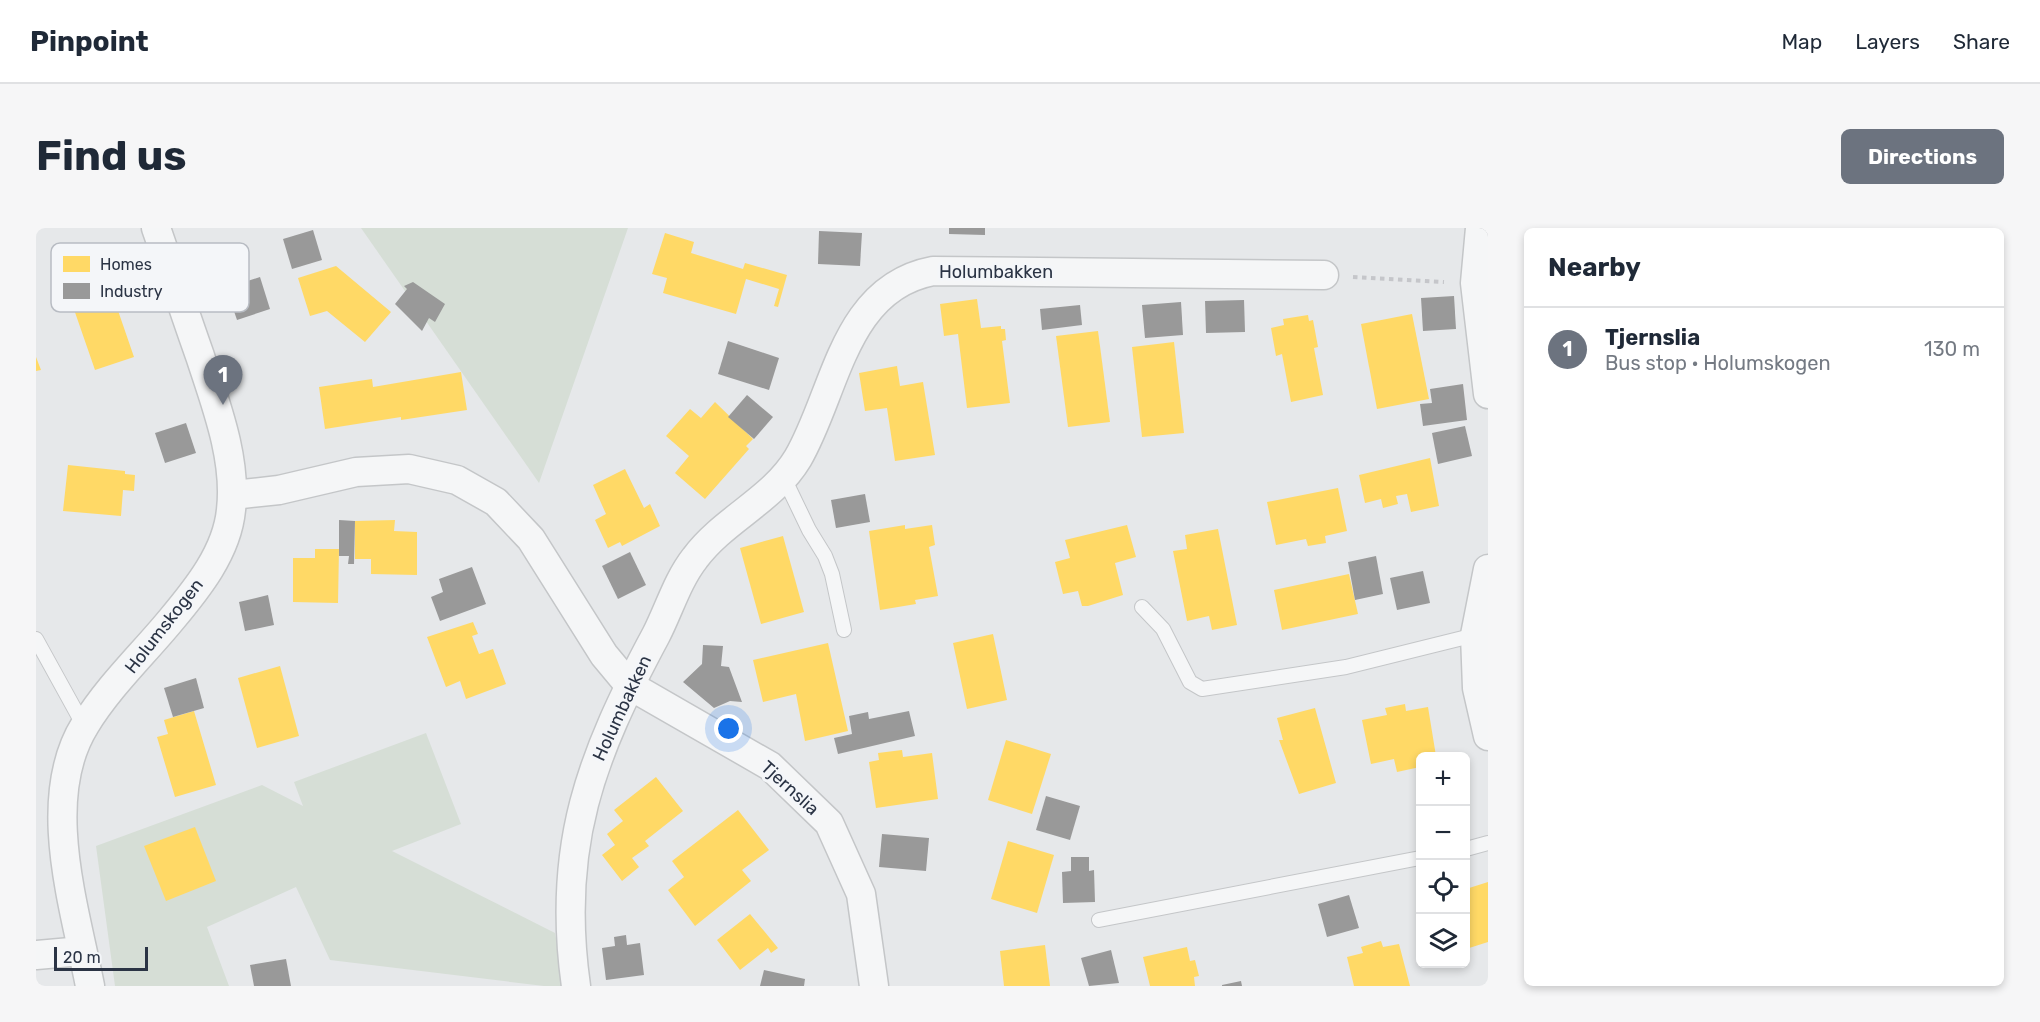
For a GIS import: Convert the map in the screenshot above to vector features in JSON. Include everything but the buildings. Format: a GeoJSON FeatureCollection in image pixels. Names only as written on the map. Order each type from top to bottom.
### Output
{"type":"FeatureCollection","features":[{"type":"Feature","properties":{"kind":"street","name":"Holumskogen"},"geometry":{"type":"LineString","coordinates":[[156,228],[161,243]]}},
{"type":"Feature","properties":{"kind":"street"},"geometry":{"type":"LineString","coordinates":[[1480,228],[1475,283],[1488,394]]}},
{"type":"Feature","properties":{"kind":"street","name":"Holumbakken"},"geometry":{"type":"LineString","coordinates":[[576,986],[569,909],[570,873],[578,824],[608,730],[694,559],[713,536],[784,478],[808,437],[830,378],[847,344],[879,300],[912,275],[933,272],[1324,275]]}},
{"type":"Feature","properties":{"kind":"street","name":"Holumskogen"},"geometry":{"type":"LineString","coordinates":[[90,986],[66,869],[63,827],[68,771],[84,726],[189,600],[208,570],[228,528],[233,495],[229,459],[213,396],[184,312]]}},
{"type":"Feature","properties":{"kind":"street","name":"Tjernslia"},"geometry":{"type":"LineString","coordinates":[[233,495],[279,490],[356,472],[384,469],[418,471],[457,480],[496,502],[531,539],[604,655],[629,685],[770,766],[829,823],[861,894],[874,986]]}},
{"type":"Feature","properties":{"kind":"street"},"geometry":{"type":"LineString","coordinates":[[1488,569],[1475,635],[1477,688],[1488,736]]}},
{"type":"Feature","properties":{"kind":"street"},"geometry":{"type":"LineString","coordinates":[[36,955],[82,951]]}},
{"type":"Feature","properties":{"kind":"lane"},"geometry":{"type":"LineString","coordinates":[[784,478],[809,530],[825,556],[834,583],[844,630]]}},
{"type":"Feature","properties":{"kind":"lane"},"geometry":{"type":"LineString","coordinates":[[1142,607],[1163,629],[1190,681],[1202,689],[1346,667],[1475,635]]}},
{"type":"Feature","properties":{"kind":"lane"},"geometry":{"type":"LineString","coordinates":[[36,639],[84,726]]}},
{"type":"Feature","properties":{"kind":"lane"},"geometry":{"type":"LineString","coordinates":[[1470,848],[1488,843]]}},
{"type":"Feature","properties":{"kind":"lane"},"geometry":{"type":"LineString","coordinates":[[1100,920],[1416,859]]}},
{"type":"Feature","properties":{"kind":"path"},"geometry":{"type":"LineString","coordinates":[[1324,275],[1475,283]]}},
{"type":"Feature","properties":{"kind":"shaded area"},"geometry":{"type":"Polygon","coordinates":[[[361,228],[628,228],[539,483],[361,228]]]}},
{"type":"Feature","properties":{"kind":"shaded area"},"geometry":{"type":"Polygon","coordinates":[[[426,733],[461,824],[392,851],[555,933],[564,986],[544,986],[330,960],[296,887],[207,927],[229,986],[115,986],[96,846],[262,785],[303,806],[294,782],[426,733]]]}},
{"type":"Feature","properties":{"kind":"place","name":"Tjernslia"},"geometry":{"type":"Point","coordinates":[223,405]}}]}
